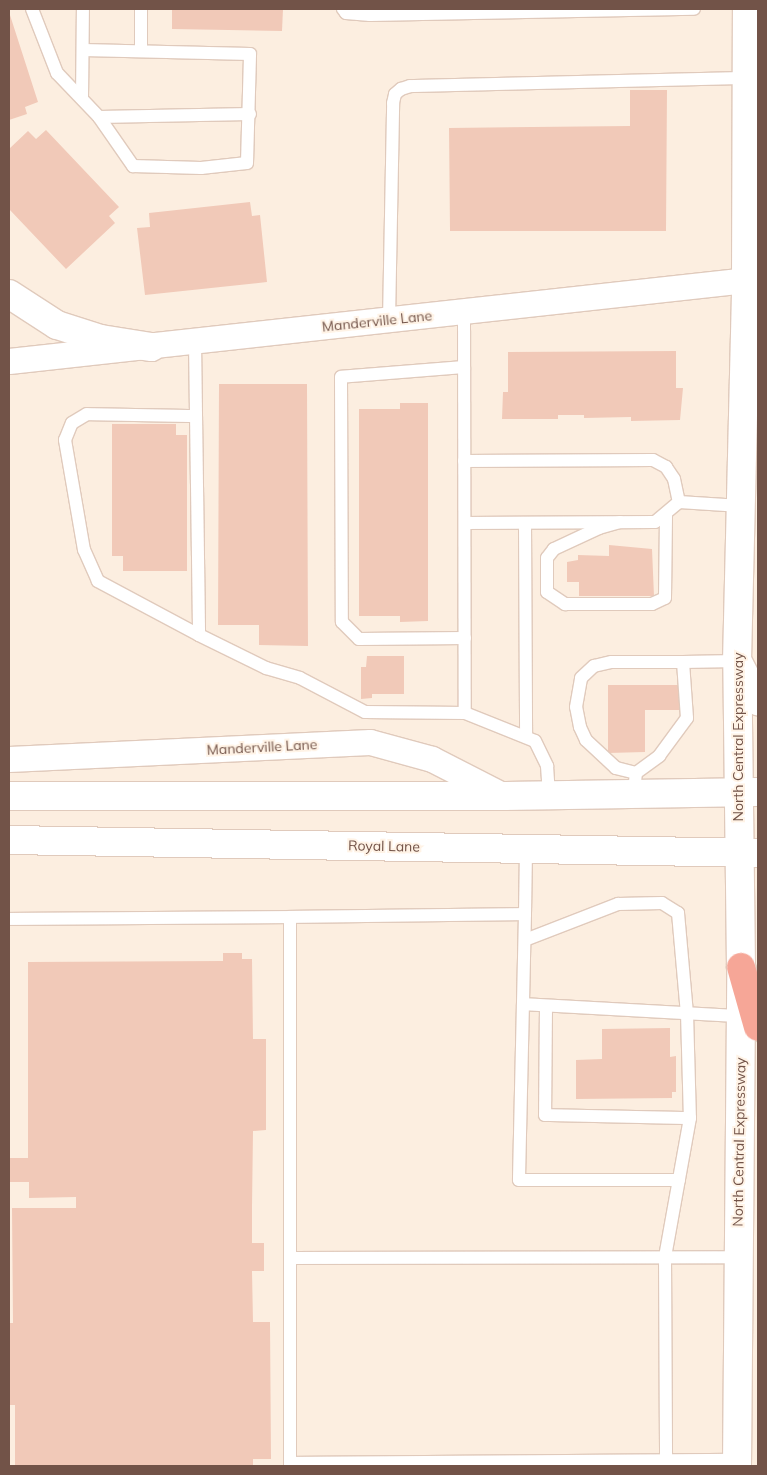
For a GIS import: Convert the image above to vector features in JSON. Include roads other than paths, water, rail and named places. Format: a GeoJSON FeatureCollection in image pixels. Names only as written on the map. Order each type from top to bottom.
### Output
{"type":"FeatureCollection","features":[{"type":"Feature","properties":{"kind":"highway"},"geometry":{"type":"LineString","coordinates":[[741,967],[749,1021]]}},
{"type":"Feature","properties":{"kind":"main road","name":"North Central Expressway"},"geometry":{"type":"LineString","coordinates":[[741,967],[749,932],[749,792],[737,660],[746,280],[747,9]]}},
{"type":"Feature","properties":{"kind":"main road"},"geometry":{"type":"LineString","coordinates":[[9,294],[57,325],[101,339],[151,346]]}},
{"type":"Feature","properties":{"kind":"main road"},"geometry":{"type":"LineString","coordinates":[[737,660],[758,701]]}},
{"type":"Feature","properties":{"kind":"main road"},"geometry":{"type":"LineString","coordinates":[[9,796],[549,796],[634,783],[749,792]]}},
{"type":"Feature","properties":{"kind":"main road","name":"Royal Lane"},"geometry":{"type":"LineString","coordinates":[[9,840],[150,840],[748,853]]}},
{"type":"Feature","properties":{"kind":"main road"},"geometry":{"type":"LineString","coordinates":[[9,844],[9,860]]}},
{"type":"Feature","properties":{"kind":"main road","name":"North Central Expressway"},"geometry":{"type":"LineString","coordinates":[[737,1463],[737,1257],[749,1021]]}},
{"type":"Feature","properties":{"kind":"street","name":"Manderville Lane"},"geometry":{"type":"LineString","coordinates":[[9,361],[746,280]]}},
{"type":"Feature","properties":{"kind":"street","name":"Manderville Lane"},"geometry":{"type":"LineString","coordinates":[[9,759],[370,742],[432,759],[504,796]]}},
{"type":"Feature","properties":{"kind":"lane"},"geometry":{"type":"LineString","coordinates":[[32,9],[57,73],[99,117],[133,166],[202,168],[247,163],[250,114],[250,54],[82,50]]}},
{"type":"Feature","properties":{"kind":"lane"},"geometry":{"type":"LineString","coordinates":[[82,98],[83,9]]}},
{"type":"Feature","properties":{"kind":"lane"},"geometry":{"type":"LineString","coordinates":[[141,9],[141,51]]}},
{"type":"Feature","properties":{"kind":"lane"},"geometry":{"type":"LineString","coordinates":[[343,9],[346,13],[694,9]]}},
{"type":"Feature","properties":{"kind":"lane"},"geometry":{"type":"LineString","coordinates":[[389,320],[392,103],[395,94],[401,89],[410,86],[746,78]]}},
{"type":"Feature","properties":{"kind":"lane"},"geometry":{"type":"LineString","coordinates":[[99,117],[250,114]]}},
{"type":"Feature","properties":{"kind":"lane"},"geometry":{"type":"LineString","coordinates":[[464,312],[465,713]]}},
{"type":"Feature","properties":{"kind":"lane"},"geometry":{"type":"LineString","coordinates":[[195,342],[199,635]]}},
{"type":"Feature","properties":{"kind":"lane"},"geometry":{"type":"LineString","coordinates":[[464,367],[341,377],[341,396],[342,622],[359,639],[465,638]]}},
{"type":"Feature","properties":{"kind":"lane"},"geometry":{"type":"LineString","coordinates":[[196,416],[87,414],[72,423],[65,440],[84,550],[98,581],[199,635],[266,668],[300,678],[365,712],[465,713],[535,741],[547,766],[549,796]]}},
{"type":"Feature","properties":{"kind":"lane"},"geometry":{"type":"LineString","coordinates":[[464,461],[653,460],[666,467],[674,479],[679,502]]}},
{"type":"Feature","properties":{"kind":"lane"},"geometry":{"type":"LineString","coordinates":[[679,502],[741,506]]}},
{"type":"Feature","properties":{"kind":"lane"},"geometry":{"type":"LineString","coordinates":[[464,523],[655,522],[666,516],[679,502]]}},
{"type":"Feature","properties":{"kind":"lane"},"geometry":{"type":"LineString","coordinates":[[620,522],[599,528],[554,549],[547,558],[547,592],[565,604],[652,604],[665,598],[666,516]]}},
{"type":"Feature","properties":{"kind":"lane"},"geometry":{"type":"LineString","coordinates":[[525,523],[526,737]]}},
{"type":"Feature","properties":{"kind":"lane"},"geometry":{"type":"LineString","coordinates":[[683,662],[687,718],[660,756],[634,783],[586,740],[580,727],[576,707],[581,678],[594,666],[612,662],[737,660]]}},
{"type":"Feature","properties":{"kind":"lane"},"geometry":{"type":"LineString","coordinates":[[526,849],[519,1180],[679,1180]]}},
{"type":"Feature","properties":{"kind":"lane"},"geometry":{"type":"LineString","coordinates":[[525,940],[618,904],[642,901],[672,906],[678,913],[687,1013],[690,1118],[665,1257],[666,1463]]}},
{"type":"Feature","properties":{"kind":"lane"},"geometry":{"type":"LineString","coordinates":[[9,919],[525,914]]}},
{"type":"Feature","properties":{"kind":"lane"},"geometry":{"type":"LineString","coordinates":[[290,917],[290,1464],[737,1463]]}},
{"type":"Feature","properties":{"kind":"lane"},"geometry":{"type":"LineString","coordinates":[[523,1004],[687,1013],[749,1021]]}},
{"type":"Feature","properties":{"kind":"lane"},"geometry":{"type":"LineString","coordinates":[[546,1006],[545,1115],[690,1118]]}},
{"type":"Feature","properties":{"kind":"lane"},"geometry":{"type":"LineString","coordinates":[[290,1258],[737,1257]]}}]}
